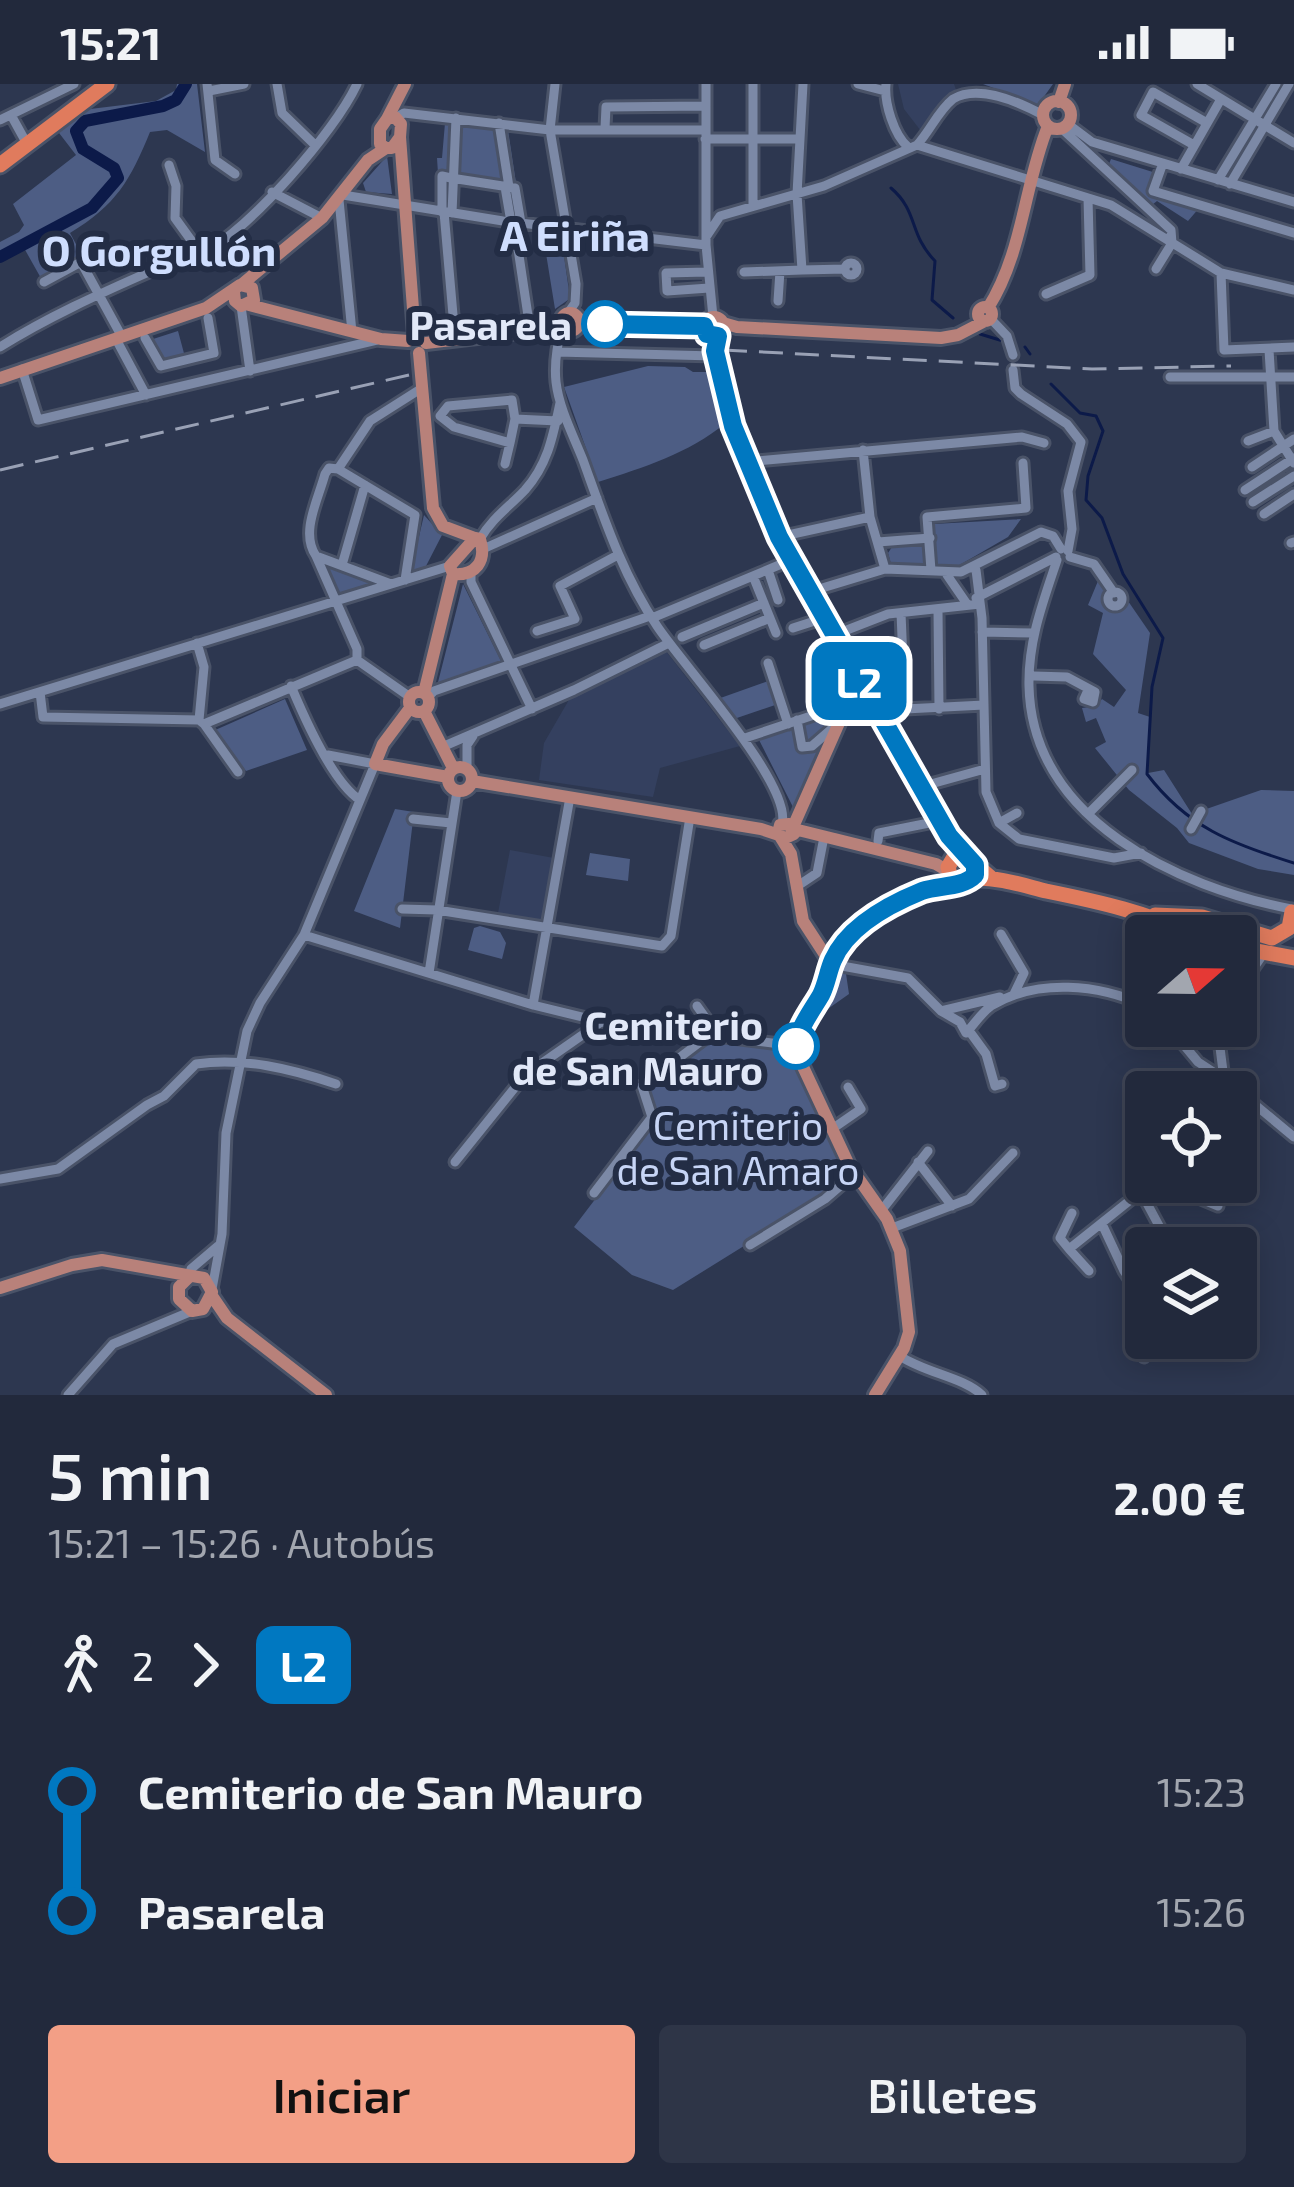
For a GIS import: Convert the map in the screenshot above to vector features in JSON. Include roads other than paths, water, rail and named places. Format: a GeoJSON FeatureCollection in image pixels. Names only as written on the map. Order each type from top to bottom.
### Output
{"type":"FeatureCollection","features":[{"type":"Feature","properties":{"kind":"highway"},"geometry":{"type":"LineString","coordinates":[[0,165],[68,108],[107,84]]}},
{"type":"Feature","properties":{"kind":"highway"},"geometry":{"type":"LineString","coordinates":[[954,870],[1105,901],[1148,915]]}},
{"type":"Feature","properties":{"kind":"highway"},"geometry":{"type":"LineString","coordinates":[[1257,934],[1272,938],[1289,928],[1293,908]]}},
{"type":"Feature","properties":{"kind":"highway"},"geometry":{"type":"LineString","coordinates":[[1257,952],[1294,958]]}},
{"type":"Feature","properties":{"kind":"main road"},"geometry":{"type":"LineString","coordinates":[[1059,102],[1065,84]]}},
{"type":"Feature","properties":{"kind":"main road"},"geometry":{"type":"LineString","coordinates":[[353,182],[380,134],[397,117],[403,89]]}},
{"type":"Feature","properties":{"kind":"main road"},"geometry":{"type":"LineString","coordinates":[[0,378],[250,299],[352,332],[417,343],[562,328],[719,327],[941,338],[983,318],[1010,265],[1030,180],[1055,123],[1069,108],[1059,102],[1048,105],[1055,123]]}},
{"type":"Feature","properties":{"kind":"main road"},"geometry":{"type":"LineString","coordinates":[[397,117],[433,508],[443,526],[481,539]]}},
{"type":"Feature","properties":{"kind":"main road"},"geometry":{"type":"LineString","coordinates":[[380,134],[380,144],[400,163]]}},
{"type":"Feature","properties":{"kind":"main road"},"geometry":{"type":"LineString","coordinates":[[250,299],[266,270],[341,198],[374,154],[400,137]]}},
{"type":"Feature","properties":{"kind":"main road"},"geometry":{"type":"LineString","coordinates":[[481,539],[451,570],[419,701],[383,744],[375,764],[460,774],[571,797],[824,837],[954,870],[951,840],[879,717],[860,698],[834,635],[779,537],[746,462],[716,356],[719,327]]}},
{"type":"Feature","properties":{"kind":"main road"},"geometry":{"type":"LineString","coordinates":[[451,570],[471,572],[480,565],[481,539]]}},
{"type":"Feature","properties":{"kind":"main road"},"geometry":{"type":"LineString","coordinates":[[860,698],[838,721],[789,831],[802,921],[830,964],[830,978],[796,1046],[854,1174],[892,1228],[910,1316],[907,1341],[875,1395]]}},
{"type":"Feature","properties":{"kind":"main road"},"geometry":{"type":"LineString","coordinates":[[419,701],[460,774]]}},
{"type":"Feature","properties":{"kind":"main road"},"geometry":{"type":"LineString","coordinates":[[457,791],[449,784],[460,774]]}},
{"type":"Feature","properties":{"kind":"main road"},"geometry":{"type":"LineString","coordinates":[[0,1288],[89,1262],[127,1262],[194,1277],[212,1293],[227,1318],[326,1395]]}},
{"type":"Feature","properties":{"kind":"main road"},"geometry":{"type":"LineString","coordinates":[[157,1270],[196,1310],[227,1318]]}},
{"type":"Feature","properties":{"kind":"main road"},"geometry":{"type":"LineString","coordinates":[[178,1296],[182,1282],[194,1277]]}},
{"type":"Feature","properties":{"kind":"main road"},"geometry":{"type":"LineString","coordinates":[[196,1310],[212,1293]]}},
{"type":"Feature","properties":{"kind":"street"},"geometry":{"type":"LineString","coordinates":[[27,144],[5,117],[53,88],[74,84]]}},
{"type":"Feature","properties":{"kind":"street"},"geometry":{"type":"LineString","coordinates":[[235,173],[214,160],[208,87],[244,84]]}},
{"type":"Feature","properties":{"kind":"street"},"geometry":{"type":"LineString","coordinates":[[278,84],[283,112],[315,145]]}},
{"type":"Feature","properties":{"kind":"street"},"geometry":{"type":"LineString","coordinates":[[0,347],[152,271],[201,254],[238,228],[343,112],[357,84]]}},
{"type":"Feature","properties":{"kind":"street"},"geometry":{"type":"LineString","coordinates":[[555,84],[550,130],[576,298],[562,328],[556,376],[561,401],[616,556],[669,643],[712,702],[746,738],[789,831]]}},
{"type":"Feature","properties":{"kind":"street"},"geometry":{"type":"LineString","coordinates":[[706,84],[707,272],[719,327]]}},
{"type":"Feature","properties":{"kind":"street"},"geometry":{"type":"LineString","coordinates":[[753,84],[753,206]]}},
{"type":"Feature","properties":{"kind":"street"},"geometry":{"type":"LineString","coordinates":[[802,271],[797,194],[803,84]]}},
{"type":"Feature","properties":{"kind":"street"},"geometry":{"type":"LineString","coordinates":[[858,84],[886,87],[900,140],[1128,213],[1221,273],[1294,290]]}},
{"type":"Feature","properties":{"kind":"street"},"geometry":{"type":"LineString","coordinates":[[1197,84],[1294,143]]}},
{"type":"Feature","properties":{"kind":"street"},"geometry":{"type":"LineString","coordinates":[[1260,123],[1276,84]]}},
{"type":"Feature","properties":{"kind":"street"},"geometry":{"type":"LineString","coordinates":[[1224,182],[1289,84]]}},
{"type":"Feature","properties":{"kind":"street"},"geometry":{"type":"LineString","coordinates":[[53,88],[68,108]]}},
{"type":"Feature","properties":{"kind":"street"},"geometry":{"type":"LineString","coordinates":[[706,241],[720,216],[832,183],[913,146],[952,99],[971,90],[988,92],[1092,142],[1294,202]]}},
{"type":"Feature","properties":{"kind":"street"},"geometry":{"type":"LineString","coordinates":[[1194,145],[1141,115],[1153,92],[1207,123]]}},
{"type":"Feature","properties":{"kind":"street"},"geometry":{"type":"LineString","coordinates":[[1181,169],[1221,98]]}},
{"type":"Feature","properties":{"kind":"street"},"geometry":{"type":"LineString","coordinates":[[605,128],[606,107],[706,106]]}},
{"type":"Feature","properties":{"kind":"street"},"geometry":{"type":"LineString","coordinates":[[397,117],[456,118],[550,130],[605,128],[752,140],[800,139]]}},
{"type":"Feature","properties":{"kind":"street"},"geometry":{"type":"LineString","coordinates":[[451,178],[456,118]]}},
{"type":"Feature","properties":{"kind":"street"},"geometry":{"type":"LineString","coordinates":[[1055,123],[1171,230],[1172,243],[1156,268]]}},
{"type":"Feature","properties":{"kind":"street"},"geometry":{"type":"LineString","coordinates":[[500,124],[530,329]]}},
{"type":"Feature","properties":{"kind":"street"},"geometry":{"type":"LineString","coordinates":[[1091,155],[1092,142]]}},
{"type":"Feature","properties":{"kind":"street"},"geometry":{"type":"LineString","coordinates":[[1162,163],[1154,191],[1294,233]]}},
{"type":"Feature","properties":{"kind":"street"},"geometry":{"type":"LineString","coordinates":[[170,165],[176,218],[201,254]]}},
{"type":"Feature","properties":{"kind":"street"},"geometry":{"type":"LineString","coordinates":[[455,338],[442,176],[507,187]]}},
{"type":"Feature","properties":{"kind":"street"},"geometry":{"type":"LineString","coordinates":[[272,192],[322,218]]}},
{"type":"Feature","properties":{"kind":"street"},"geometry":{"type":"LineString","coordinates":[[352,332],[341,198],[706,241]]}},
{"type":"Feature","properties":{"kind":"street"},"geometry":{"type":"LineString","coordinates":[[1046,294],[1090,275],[1088,198]]}},
{"type":"Feature","properties":{"kind":"street"},"geometry":{"type":"LineString","coordinates":[[44,282],[81,262],[146,395]]}},
{"type":"Feature","properties":{"kind":"street"},"geometry":{"type":"LineString","coordinates":[[744,272],[844,269]]}},
{"type":"Feature","properties":{"kind":"street"},"geometry":{"type":"LineString","coordinates":[[707,272],[666,272],[667,291],[709,288]]}},
{"type":"Feature","properties":{"kind":"street"},"geometry":{"type":"LineString","coordinates":[[778,301],[780,272]]}},
{"type":"Feature","properties":{"kind":"street"},"geometry":{"type":"LineString","coordinates":[[1221,273],[1224,350],[1294,347]]}},
{"type":"Feature","properties":{"kind":"street"},"geometry":{"type":"LineString","coordinates":[[250,299],[250,370]]}},
{"type":"Feature","properties":{"kind":"street"},"geometry":{"type":"LineString","coordinates":[[145,338],[161,366],[214,353],[212,311]]}},
{"type":"Feature","properties":{"kind":"street"},"geometry":{"type":"LineString","coordinates":[[983,318],[1007,336],[1013,355]]}},
{"type":"Feature","properties":{"kind":"street"},"geometry":{"type":"LineString","coordinates":[[562,328],[716,356]]}},
{"type":"Feature","properties":{"kind":"street"},"geometry":{"type":"LineString","coordinates":[[22,370],[38,420],[381,339]]}},
{"type":"Feature","properties":{"kind":"street"},"geometry":{"type":"LineString","coordinates":[[1245,490],[1293,460],[1274,430],[1269,350]]}},
{"type":"Feature","properties":{"kind":"street"},"geometry":{"type":"LineString","coordinates":[[1013,370],[1021,394],[1067,424],[1081,442],[1068,491],[1072,529],[1039,634],[1034,676],[1047,746],[1061,773],[1091,811],[1131,841],[1185,870],[1293,908]]}},
{"type":"Feature","properties":{"kind":"street"},"geometry":{"type":"LineString","coordinates":[[1170,377],[1294,377]]}},
{"type":"Feature","properties":{"kind":"street"},"geometry":{"type":"LineString","coordinates":[[338,469],[370,421],[422,388]]}},
{"type":"Feature","properties":{"kind":"street"},"geometry":{"type":"LineString","coordinates":[[505,464],[510,443],[515,418],[512,400],[448,406],[440,416],[454,427],[510,443]]}},
{"type":"Feature","properties":{"kind":"street"},"geometry":{"type":"LineString","coordinates":[[481,539],[544,466],[561,401]]}},
{"type":"Feature","properties":{"kind":"street"},"geometry":{"type":"LineString","coordinates":[[515,418],[570,424]]}},
{"type":"Feature","properties":{"kind":"street"},"geometry":{"type":"LineString","coordinates":[[1247,441],[1274,430]]}},
{"type":"Feature","properties":{"kind":"street"},"geometry":{"type":"LineString","coordinates":[[746,462],[1022,436],[1044,443]]}},
{"type":"Feature","properties":{"kind":"street"},"geometry":{"type":"LineString","coordinates":[[1252,467],[1294,439]]}},
{"type":"Feature","properties":{"kind":"street"},"geometry":{"type":"LineString","coordinates":[[863,450],[870,517],[885,569]]}},
{"type":"Feature","properties":{"kind":"street"},"geometry":{"type":"LineString","coordinates":[[931,570],[927,517],[1026,508],[1023,463]]}},
{"type":"Feature","properties":{"kind":"street"},"geometry":{"type":"LineString","coordinates":[[358,660],[309,547],[309,530],[327,470],[338,469],[416,518],[405,580]]}},
{"type":"Feature","properties":{"kind":"street"},"geometry":{"type":"LineString","coordinates":[[1253,502],[1294,476]]}},
{"type":"Feature","properties":{"kind":"street"},"geometry":{"type":"LineString","coordinates":[[342,565],[364,485]]}},
{"type":"Feature","properties":{"kind":"street"},"geometry":{"type":"LineString","coordinates":[[1264,514],[1294,494]]}},
{"type":"Feature","properties":{"kind":"street"},"geometry":{"type":"LineString","coordinates":[[481,539],[498,541],[597,498]]}},
{"type":"Feature","properties":{"kind":"street"},"geometry":{"type":"LineString","coordinates":[[779,537],[870,517]]}},
{"type":"Feature","properties":{"kind":"street"},"geometry":{"type":"LineString","coordinates":[[809,592],[885,569],[947,574],[1041,532],[1053,536],[1062,556]]}},
{"type":"Feature","properties":{"kind":"street"},"geometry":{"type":"LineString","coordinates":[[878,542],[929,538]]}},
{"type":"Feature","properties":{"kind":"street"},"geometry":{"type":"LineString","coordinates":[[316,556],[391,584]]}},
{"type":"Feature","properties":{"kind":"street"},"geometry":{"type":"LineString","coordinates":[[537,631],[574,619],[560,586],[616,556]]}},
{"type":"Feature","properties":{"kind":"street"},"geometry":{"type":"LineString","coordinates":[[1062,556],[1034,633],[1030,709],[1048,759],[1076,804],[1141,853],[1182,874],[1243,898],[1293,908]]}},
{"type":"Feature","properties":{"kind":"street"},"geometry":{"type":"LineString","coordinates":[[834,635],[901,613],[979,600],[1062,556],[1094,564],[1114,592]]}},
{"type":"Feature","properties":{"kind":"street"},"geometry":{"type":"LineString","coordinates":[[358,660],[419,701],[434,691],[651,617],[791,560]]}},
{"type":"Feature","properties":{"kind":"street"},"geometry":{"type":"LineString","coordinates":[[971,567],[976,570],[982,632],[988,804],[999,823],[1024,841],[1114,858],[1141,853]]}},
{"type":"Feature","properties":{"kind":"street"},"geometry":{"type":"LineString","coordinates":[[1029,571],[1043,567],[1052,573]]}},
{"type":"Feature","properties":{"kind":"street"},"geometry":{"type":"LineString","coordinates":[[0,704],[391,584],[451,570]]}},
{"type":"Feature","properties":{"kind":"street"},"geometry":{"type":"LineString","coordinates":[[768,570],[778,600]]}},
{"type":"Feature","properties":{"kind":"street"},"geometry":{"type":"LineString","coordinates":[[471,572],[471,582],[532,709]]}},
{"type":"Feature","properties":{"kind":"street"},"geometry":{"type":"LineString","coordinates":[[947,574],[967,604]]}},
{"type":"Feature","properties":{"kind":"street"},"geometry":{"type":"LineString","coordinates":[[753,576],[776,633]]}},
{"type":"Feature","properties":{"kind":"street"},"geometry":{"type":"LineString","coordinates":[[682,637],[764,603]]}},
{"type":"Feature","properties":{"kind":"street"},"geometry":{"type":"LineString","coordinates":[[938,610],[939,709]]}},
{"type":"Feature","properties":{"kind":"street"},"geometry":{"type":"LineString","coordinates":[[901,613],[905,710]]}},
{"type":"Feature","properties":{"kind":"street"},"geometry":{"type":"LineString","coordinates":[[697,631],[706,650],[770,617]]}},
{"type":"Feature","properties":{"kind":"street"},"geometry":{"type":"LineString","coordinates":[[793,628],[824,618]]}},
{"type":"Feature","properties":{"kind":"street"},"geometry":{"type":"LineString","coordinates":[[982,632],[1034,633]]}},
{"type":"Feature","properties":{"kind":"street"},"geometry":{"type":"LineString","coordinates":[[442,747],[669,643]]}},
{"type":"Feature","properties":{"kind":"street"},"geometry":{"type":"LineString","coordinates":[[197,644],[204,668],[201,722],[238,772]]}},
{"type":"Feature","properties":{"kind":"street"},"geometry":{"type":"LineString","coordinates":[[40,692],[43,717],[201,722],[358,660]]}},
{"type":"Feature","properties":{"kind":"street"},"geometry":{"type":"LineString","coordinates":[[746,738],[793,722],[835,708],[838,721],[812,746],[802,747],[793,722],[768,663]]}},
{"type":"Feature","properties":{"kind":"street"},"geometry":{"type":"LineString","coordinates":[[1034,676],[1067,677],[1088,690]]}},
{"type":"Feature","properties":{"kind":"street"},"geometry":{"type":"LineString","coordinates":[[291,686],[314,738],[350,793],[360,800]]}},
{"type":"Feature","properties":{"kind":"street"},"geometry":{"type":"LineString","coordinates":[[879,717],[905,710],[984,705]]}},
{"type":"Feature","properties":{"kind":"street"},"geometry":{"type":"LineString","coordinates":[[460,774],[473,736]]}},
{"type":"Feature","properties":{"kind":"street"},"geometry":{"type":"LineString","coordinates":[[212,1293],[220,1248],[224,1148],[252,1018],[304,935],[375,764],[328,755]]}},
{"type":"Feature","properties":{"kind":"street"},"geometry":{"type":"LineString","coordinates":[[920,787],[985,769]]}},
{"type":"Feature","properties":{"kind":"street"},"geometry":{"type":"LineString","coordinates":[[1091,811],[1132,770]]}},
{"type":"Feature","properties":{"kind":"street"},"geometry":{"type":"LineString","coordinates":[[429,973],[457,791]]}},
{"type":"Feature","properties":{"kind":"street"},"geometry":{"type":"LineString","coordinates":[[533,1005],[571,797]]}},
{"type":"Feature","properties":{"kind":"street"},"geometry":{"type":"LineString","coordinates":[[1191,830],[1201,811]]}},
{"type":"Feature","properties":{"kind":"street"},"geometry":{"type":"LineString","coordinates":[[999,823],[1017,813]]}},
{"type":"Feature","properties":{"kind":"street"},"geometry":{"type":"LineString","coordinates":[[402,909],[437,910],[665,945],[671,936],[691,817]]}},
{"type":"Feature","properties":{"kind":"street"},"geometry":{"type":"LineString","coordinates":[[413,819],[452,823]]}},
{"type":"Feature","properties":{"kind":"street"},"geometry":{"type":"LineString","coordinates":[[878,841],[879,833],[939,821]]}},
{"type":"Feature","properties":{"kind":"street"},"geometry":{"type":"LineString","coordinates":[[796,886],[817,873],[824,837]]}},
{"type":"Feature","properties":{"kind":"street"},"geometry":{"type":"LineString","coordinates":[[954,870],[866,922],[830,964],[902,975],[970,1032],[986,1054],[995,1086],[1001,1084]]}},
{"type":"Feature","properties":{"kind":"street"},"geometry":{"type":"LineString","coordinates":[[970,1032],[981,1015],[1013,995],[1024,973],[1001,934]]}},
{"type":"Feature","properties":{"kind":"street"},"geometry":{"type":"LineString","coordinates":[[304,935],[603,1022],[796,1046]]}},
{"type":"Feature","properties":{"kind":"street"},"geometry":{"type":"LineString","coordinates":[[1257,963],[1264,953]]}},
{"type":"Feature","properties":{"kind":"street"},"geometry":{"type":"LineString","coordinates":[[941,1012],[1013,995],[1093,988],[1125,999]]}},
{"type":"Feature","properties":{"kind":"street"},"geometry":{"type":"LineString","coordinates":[[697,1006],[714,1037]]}},
{"type":"Feature","properties":{"kind":"street"},"geometry":{"type":"LineString","coordinates":[[455,1162],[525,1075],[603,1022]]}},
{"type":"Feature","properties":{"kind":"street"},"geometry":{"type":"LineString","coordinates":[[593,1193],[652,1117],[642,1085],[714,1037]]}},
{"type":"Feature","properties":{"kind":"street"},"geometry":{"type":"LineString","coordinates":[[1186,1047],[1212,1071]]}},
{"type":"Feature","properties":{"kind":"street"},"geometry":{"type":"LineString","coordinates":[[0,1179],[58,1169],[164,1096],[196,1064],[287,1068],[336,1084]]}},
{"type":"Feature","properties":{"kind":"street"},"geometry":{"type":"LineString","coordinates":[[832,1129],[861,1109],[848,1087]]}},
{"type":"Feature","properties":{"kind":"street"},"geometry":{"type":"LineString","coordinates":[[1257,1108],[1294,1136]]}},
{"type":"Feature","properties":{"kind":"street"},"geometry":{"type":"LineString","coordinates":[[881,1211],[928,1151]]}},
{"type":"Feature","properties":{"kind":"street"},"geometry":{"type":"LineString","coordinates":[[892,1228],[976,1193],[1013,1153]]}},
{"type":"Feature","properties":{"kind":"street"},"geometry":{"type":"LineString","coordinates":[[918,1162],[952,1206]]}},
{"type":"Feature","properties":{"kind":"street"},"geometry":{"type":"LineString","coordinates":[[750,1245],[825,1199],[854,1174]]}},
{"type":"Feature","properties":{"kind":"street"},"geometry":{"type":"LineString","coordinates":[[1069,1250],[1128,1203]]}},
{"type":"Feature","properties":{"kind":"street"},"geometry":{"type":"LineString","coordinates":[[1211,1203],[1218,1206]]}},
{"type":"Feature","properties":{"kind":"street"},"geometry":{"type":"LineString","coordinates":[[1072,1213],[1060,1234],[1089,1271]]}},
{"type":"Feature","properties":{"kind":"street"},"geometry":{"type":"LineString","coordinates":[[1102,1224],[1125,1272]]}},
{"type":"Feature","properties":{"kind":"street"},"geometry":{"type":"LineString","coordinates":[[194,1277],[191,1269],[220,1248]]}},
{"type":"Feature","properties":{"kind":"street"},"geometry":{"type":"LineString","coordinates":[[166,1318],[178,1296]]}},
{"type":"Feature","properties":{"kind":"street"},"geometry":{"type":"LineString","coordinates":[[68,1395],[113,1344],[166,1318],[196,1310]]}},
{"type":"Feature","properties":{"kind":"street"},"geometry":{"type":"LineString","coordinates":[[899,1356],[938,1376],[969,1384],[982,1395]]}},
{"type":"Feature","properties":{"kind":"waterway"},"geometry":{"type":"LineString","coordinates":[[0,257],[92,208],[118,178],[114,168],[83,149],[76,131],[85,121],[163,106],[176,100],[186,84]]}},
{"type":"Feature","properties":{"kind":"waterway"},"geometry":{"type":"LineString","coordinates":[[891,188],[935,261],[932,300],[953,318]]}},
{"type":"Feature","properties":{"kind":"waterway"},"geometry":{"type":"LineString","coordinates":[[980,334],[1003,341]]}},
{"type":"Feature","properties":{"kind":"waterway"},"geometry":{"type":"LineString","coordinates":[[1025,347],[1030,354]]}},
{"type":"Feature","properties":{"kind":"waterway"},"geometry":{"type":"LineString","coordinates":[[1051,384],[1080,413],[1096,416],[1103,431],[1088,476],[1086,500],[1102,518],[1123,574],[1163,638],[1152,687],[1147,774],[1178,808],[1212,831],[1294,863]]}},
{"type":"Feature","properties":{"kind":"railway"},"geometry":{"type":"LineString","coordinates":[[723,350],[1092,369],[1231,366]]}},
{"type":"Feature","properties":{"kind":"railway"},"geometry":{"type":"LineString","coordinates":[[0,470],[409,375]]}},
{"type":"Feature","properties":{"kind":"place","name":"Pasarela"},"geometry":{"type":"Point","coordinates":[605,324]}},
{"type":"Feature","properties":{"kind":"place","name":"Cemiterio de San Mauro"},"geometry":{"type":"Point","coordinates":[796,1046]}},
{"type":"Feature","properties":{"kind":"district","name":"A Eiriña"},"geometry":{"type":"Point","coordinates":[575,234]}},
{"type":"Feature","properties":{"kind":"district","name":"O Gorgullón"},"geometry":{"type":"Point","coordinates":[159,249]}},
{"type":"Feature","properties":{"kind":"park label","name":"Cemiterio de San Amaro"},"geometry":{"type":"Point","coordinates":[738,1146]}}]}
